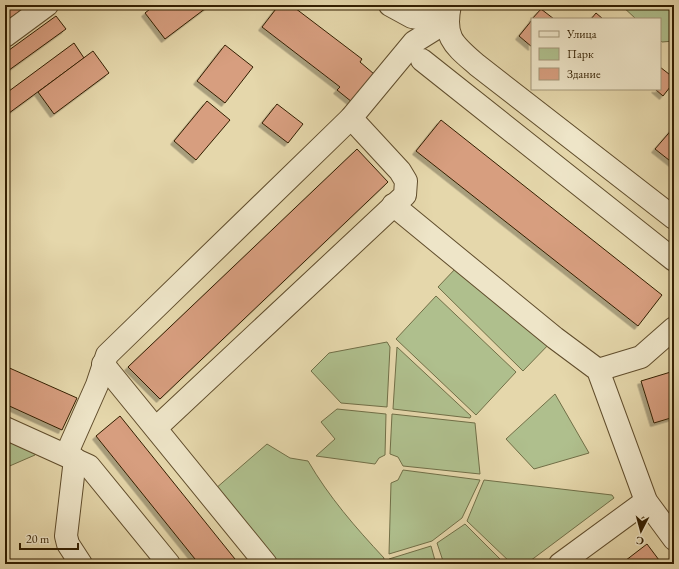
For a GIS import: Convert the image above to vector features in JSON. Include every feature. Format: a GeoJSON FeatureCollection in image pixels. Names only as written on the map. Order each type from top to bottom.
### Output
{"type":"FeatureCollection","features":[{"type":"Feature","properties":{"kind":"street"},"geometry":{"type":"LineString","coordinates":[[5,36],[47,5]]}},
{"type":"Feature","properties":{"kind":"street"},"geometry":{"type":"LineString","coordinates":[[390,5],[412,17],[448,14]]}},
{"type":"Feature","properties":{"kind":"street"},"geometry":{"type":"LineString","coordinates":[[77,562],[68,544],[66,536],[70,457],[107,355],[351,118],[414,42],[448,14]]}},
{"type":"Feature","properties":{"kind":"street"},"geometry":{"type":"LineString","coordinates":[[448,14],[456,46],[477,65],[674,218]]}},
{"type":"Feature","properties":{"kind":"street"},"geometry":{"type":"LineString","coordinates":[[422,60],[674,260]]}},
{"type":"Feature","properties":{"kind":"street"},"geometry":{"type":"LineString","coordinates":[[156,428],[405,195],[406,181],[400,171],[351,118]]}},
{"type":"Feature","properties":{"kind":"street"},"geometry":{"type":"LineString","coordinates":[[393,205],[555,338],[598,370],[646,501],[674,539]]}},
{"type":"Feature","properties":{"kind":"street"},"geometry":{"type":"LineString","coordinates":[[598,370],[641,357],[674,328]]}},
{"type":"Feature","properties":{"kind":"street"},"geometry":{"type":"LineString","coordinates":[[103,364],[266,564]]}},
{"type":"Feature","properties":{"kind":"street"},"geometry":{"type":"LineString","coordinates":[[5,428],[70,457],[93,470],[169,564]]}},
{"type":"Feature","properties":{"kind":"street"},"geometry":{"type":"LineString","coordinates":[[560,564],[646,501]]}},
{"type":"Feature","properties":{"kind":"green space"},"geometry":{"type":"Polygon","coordinates":[[[621,5],[674,5],[674,41],[661,41],[661,18],[635,18],[621,5]]]}},
{"type":"Feature","properties":{"kind":"green space"},"geometry":{"type":"Polygon","coordinates":[[[457,267],[552,341],[523,371],[438,287],[457,267]]]}},
{"type":"Feature","properties":{"kind":"green space"},"geometry":{"type":"Polygon","coordinates":[[[436,296],[516,372],[476,415],[396,339],[436,296]]]}},
{"type":"Feature","properties":{"kind":"green space"},"geometry":{"type":"Polygon","coordinates":[[[387,342],[390,347],[387,407],[341,403],[311,371],[329,353],[387,342]]]}},
{"type":"Feature","properties":{"kind":"green space"},"geometry":{"type":"Polygon","coordinates":[[[397,347],[471,416],[470,418],[393,409],[397,347]]]}},
{"type":"Feature","properties":{"kind":"green space"},"geometry":{"type":"Polygon","coordinates":[[[555,394],[589,453],[534,469],[506,439],[555,394]]]}},
{"type":"Feature","properties":{"kind":"green space"},"geometry":{"type":"Polygon","coordinates":[[[337,409],[386,414],[385,455],[379,458],[375,464],[316,456],[335,439],[321,422],[337,409]]]}},
{"type":"Feature","properties":{"kind":"green space"},"geometry":{"type":"Polygon","coordinates":[[[392,414],[475,423],[480,474],[403,466],[398,457],[390,454],[392,414]]]}},
{"type":"Feature","properties":{"kind":"green space"},"geometry":{"type":"Polygon","coordinates":[[[5,433],[36,452],[35,455],[5,468],[5,433]]]}},
{"type":"Feature","properties":{"kind":"green space"},"geometry":{"type":"Polygon","coordinates":[[[267,444],[290,458],[308,461],[343,511],[384,558],[383,564],[276,564],[215,489],[267,444]]]}},
{"type":"Feature","properties":{"kind":"green space"},"geometry":{"type":"Polygon","coordinates":[[[403,470],[480,480],[462,518],[432,541],[389,554],[391,483],[398,480],[403,470]]]}},
{"type":"Feature","properties":{"kind":"green space"},"geometry":{"type":"Polygon","coordinates":[[[484,480],[612,495],[614,498],[526,564],[512,564],[467,521],[484,480]]]}},
{"type":"Feature","properties":{"kind":"green space"},"geometry":{"type":"Polygon","coordinates":[[[465,524],[505,564],[444,564],[437,543],[465,524]]]}},
{"type":"Feature","properties":{"kind":"green space"},"geometry":{"type":"Polygon","coordinates":[[[431,546],[436,564],[389,564],[389,559],[431,546]]]}},
{"type":"Feature","properties":{"kind":"building"},"geometry":{"type":"Polygon","coordinates":[[[5,5],[28,5],[5,22],[5,5]]]}},
{"type":"Feature","properties":{"kind":"building"},"geometry":{"type":"Polygon","coordinates":[[[155,5],[210,5],[165,39],[145,13],[155,5]]]}},
{"type":"Feature","properties":{"kind":"building"},"geometry":{"type":"Polygon","coordinates":[[[279,5],[291,5],[362,59],[360,62],[374,74],[352,102],[337,90],[340,87],[262,27],[279,5]]]}},
{"type":"Feature","properties":{"kind":"building"},"geometry":{"type":"Polygon","coordinates":[[[541,9],[553,18],[533,18],[541,9]]]}},
{"type":"Feature","properties":{"kind":"building"},"geometry":{"type":"Polygon","coordinates":[[[596,13],[602,18],[592,18],[596,13]]]}},
{"type":"Feature","properties":{"kind":"building"},"geometry":{"type":"Polygon","coordinates":[[[56,16],[66,29],[5,73],[5,53],[56,16]]]}},
{"type":"Feature","properties":{"kind":"building"},"geometry":{"type":"Polygon","coordinates":[[[531,21],[531,46],[519,36],[531,21]]]}},
{"type":"Feature","properties":{"kind":"building"},"geometry":{"type":"Polygon","coordinates":[[[74,43],[84,58],[5,116],[5,94],[74,43]]]}},
{"type":"Feature","properties":{"kind":"building"},"geometry":{"type":"Polygon","coordinates":[[[225,45],[253,67],[225,103],[197,81],[225,45]]]}},
{"type":"Feature","properties":{"kind":"building"},"geometry":{"type":"Polygon","coordinates":[[[93,51],[109,73],[54,114],[38,92],[93,51]]]}},
{"type":"Feature","properties":{"kind":"building"},"geometry":{"type":"Polygon","coordinates":[[[661,68],[674,78],[674,82],[663,96],[656,90],[661,90],[661,68]]]}},
{"type":"Feature","properties":{"kind":"building"},"geometry":{"type":"Polygon","coordinates":[[[207,101],[230,120],[196,160],[174,141],[207,101]]]}},
{"type":"Feature","properties":{"kind":"building"},"geometry":{"type":"Polygon","coordinates":[[[277,104],[303,124],[288,143],[262,123],[277,104]]]}},
{"type":"Feature","properties":{"kind":"building"},"geometry":{"type":"Polygon","coordinates":[[[441,120],[662,295],[638,326],[416,151],[441,120]]]}},
{"type":"Feature","properties":{"kind":"building"},"geometry":{"type":"Polygon","coordinates":[[[674,127],[674,164],[655,149],[674,127]]]}},
{"type":"Feature","properties":{"kind":"building"},"geometry":{"type":"Polygon","coordinates":[[[357,149],[388,182],[160,399],[128,367],[357,149]]]}},
{"type":"Feature","properties":{"kind":"building"},"geometry":{"type":"Polygon","coordinates":[[[5,366],[77,398],[62,430],[5,404],[5,366]]]}},
{"type":"Feature","properties":{"kind":"building"},"geometry":{"type":"Polygon","coordinates":[[[674,371],[674,417],[654,423],[641,381],[674,371]]]}},
{"type":"Feature","properties":{"kind":"building"},"geometry":{"type":"Polygon","coordinates":[[[120,416],[239,564],[199,564],[96,436],[120,416]]]}},
{"type":"Feature","properties":{"kind":"building"},"geometry":{"type":"Polygon","coordinates":[[[647,544],[662,564],[621,564],[647,544]]]}}]}
